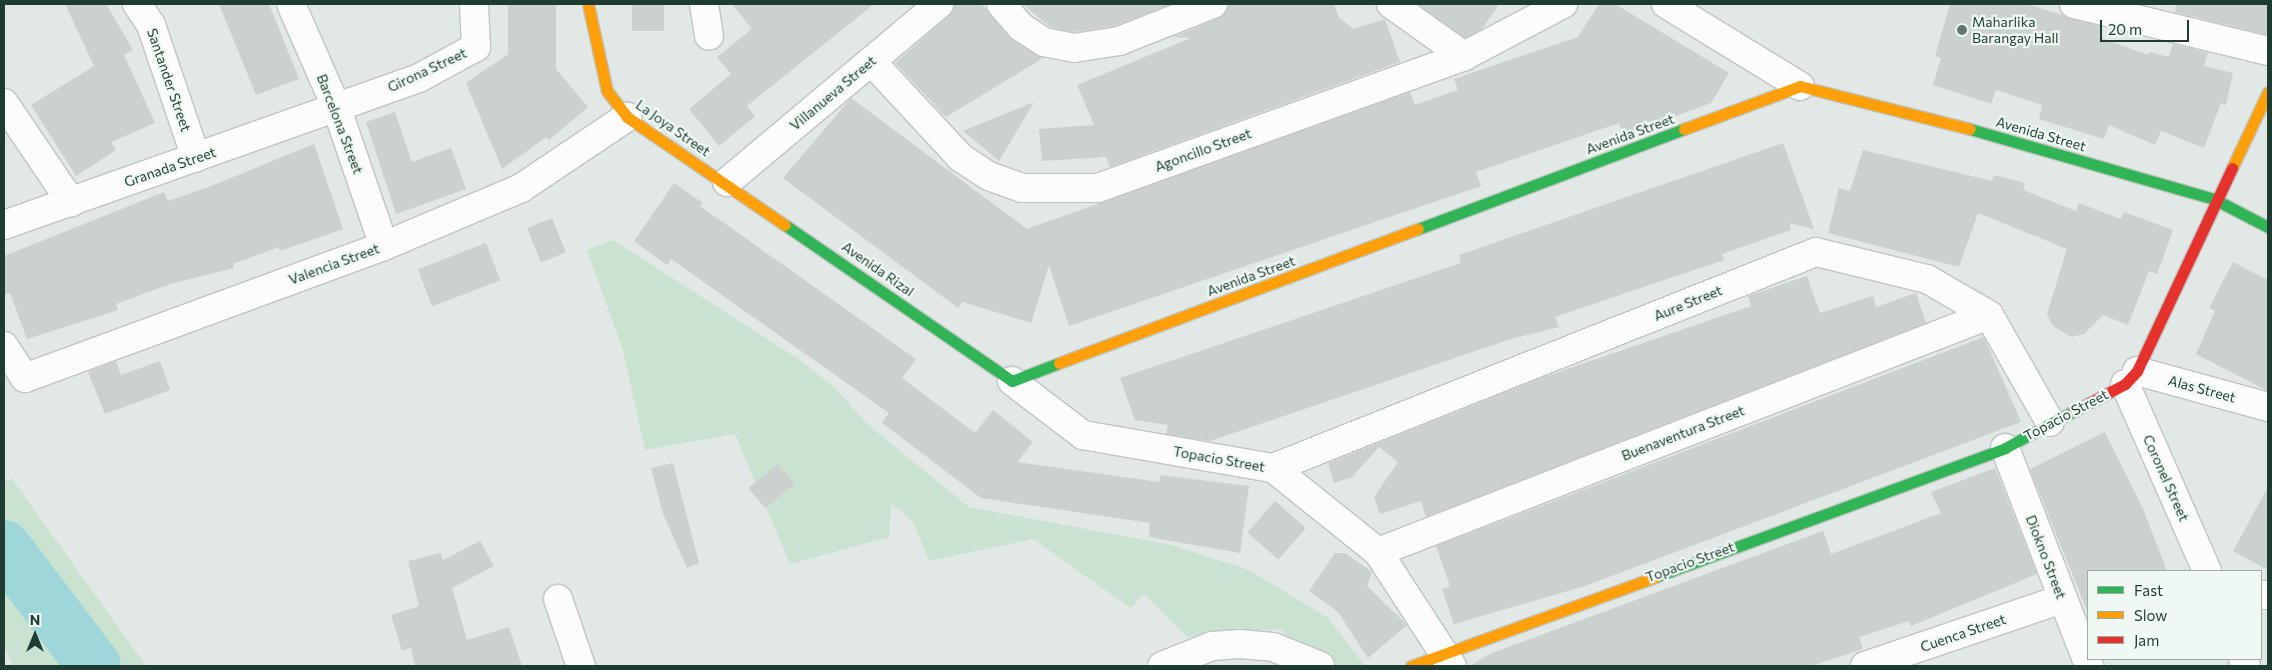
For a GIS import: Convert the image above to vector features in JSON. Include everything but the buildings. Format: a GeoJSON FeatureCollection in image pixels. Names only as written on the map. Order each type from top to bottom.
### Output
{"type":"FeatureCollection","features":[{"type":"Feature","properties":{"kind":"street","name":"Santander Street"},"geometry":{"type":"LineString","coordinates":[[137,4],[151,26],[196,158]]}},
{"type":"Feature","properties":{"kind":"street","name":"Barcelona Street"},"geometry":{"type":"LineString","coordinates":[[291,4],[336,109],[384,246]]}},
{"type":"Feature","properties":{"kind":"street","name":"Girona Street"},"geometry":{"type":"LineString","coordinates":[[336,109],[419,78],[476,47],[474,4]]}},
{"type":"Feature","properties":{"kind":"street","name":"La Joya Street"},"geometry":{"type":"LineString","coordinates":[[588,4],[607,91],[627,116],[727,182]]}},
{"type":"Feature","properties":{"kind":"street"},"geometry":{"type":"LineString","coordinates":[[704,4],[709,36]]}},
{"type":"Feature","properties":{"kind":"street","name":"Villanueva Street"},"geometry":{"type":"LineString","coordinates":[[727,182],[939,4]]}},
{"type":"Feature","properties":{"kind":"street"},"geometry":{"type":"LineString","coordinates":[[1001,4],[1021,27],[1044,42],[1074,48],[1118,41],[1213,4]]}},
{"type":"Feature","properties":{"kind":"street"},"geometry":{"type":"LineString","coordinates":[[1391,4],[1464,56]]}},
{"type":"Feature","properties":{"kind":"street","name":"Agoncillo Street"},"geometry":{"type":"LineString","coordinates":[[870,61],[961,158],[989,176],[1022,188],[1057,191],[1098,188],[1464,56],[1563,4]]}},
{"type":"Feature","properties":{"kind":"street"},"geometry":{"type":"LineString","coordinates":[[1666,4],[1800,86]]}},
{"type":"Feature","properties":{"kind":"street"},"geometry":{"type":"LineString","coordinates":[[2074,4],[2268,50]]}},
{"type":"Feature","properties":{"kind":"street","name":"Avenida Street"},"geometry":{"type":"LineString","coordinates":[[1012,381],[1800,86],[1915,113],[2214,199],[2268,227]]}},
{"type":"Feature","properties":{"kind":"street"},"geometry":{"type":"LineString","coordinates":[[2131,377],[2214,199],[2268,92]]}},
{"type":"Feature","properties":{"kind":"street"},"geometry":{"type":"LineString","coordinates":[[4,103],[71,202]]}},
{"type":"Feature","properties":{"kind":"street","name":"Granada Street"},"geometry":{"type":"LineString","coordinates":[[4,225],[336,109]]}},
{"type":"Feature","properties":{"kind":"street","name":"Valencia Street"},"geometry":{"type":"LineString","coordinates":[[4,346],[25,378],[384,246],[521,188],[627,116]]}},
{"type":"Feature","properties":{"kind":"street","name":"Avenida Rizal"},"geometry":{"type":"LineString","coordinates":[[727,182],[1012,381]]}},
{"type":"Feature","properties":{"kind":"street","name":"Aure Street"},"geometry":{"type":"LineString","coordinates":[[1273,468],[1816,252],[1927,279],[1989,315]]}},
{"type":"Feature","properties":{"kind":"street"},"geometry":{"type":"LineString","coordinates":[[1989,315],[2050,422]]}},
{"type":"Feature","properties":{"kind":"street","name":"Buenaventura Street"},"geometry":{"type":"LineString","coordinates":[[1378,552],[1989,315]]}},
{"type":"Feature","properties":{"kind":"street","name":"Topacio Street"},"geometry":{"type":"LineString","coordinates":[[1012,381],[1083,435],[1273,468],[1378,552],[1447,659],[2005,448],[2131,377]]}},
{"type":"Feature","properties":{"kind":"street","name":"Alas Street"},"geometry":{"type":"LineString","coordinates":[[2131,377],[2268,407]]}},
{"type":"Feature","properties":{"kind":"street","name":"Coronel Street"},"geometry":{"type":"LineString","coordinates":[[2131,377],[2207,570]]}},
{"type":"Feature","properties":{"kind":"street","name":"Diokno Street"},"geometry":{"type":"LineString","coordinates":[[2005,448],[2089,666]]}},
{"type":"Feature","properties":{"kind":"street"},"geometry":{"type":"LineString","coordinates":[[558,599],[581,666]]}},
{"type":"Feature","properties":{"kind":"street","name":"Cuenca Street"},"geometry":{"type":"LineString","coordinates":[[1865,666],[2062,599]]}},
{"type":"Feature","properties":{"kind":"street"},"geometry":{"type":"LineString","coordinates":[[1162,666],[1212,646],[1240,644],[1273,647],[1320,666]]}},
{"type":"Feature","properties":{"kind":"street"},"geometry":{"type":"LineString","coordinates":[[1411,666],[1447,659]]}},
{"type":"Feature","properties":{"kind":"green space"},"geometry":{"type":"Polygon","coordinates":[[[613,240],[800,360],[836,389],[867,424],[969,507],[1171,545],[1249,570],[1328,618],[1365,666],[1300,666],[1282,629],[1187,637],[1144,594],[1131,608],[1033,539],[929,561],[913,522],[891,503],[889,537],[790,564],[735,434],[645,450],[623,350],[587,250],[613,240]]]}},
{"type":"Feature","properties":{"kind":"green space"},"geometry":{"type":"Polygon","coordinates":[[[12,479],[146,666],[13,666],[4,646],[4,482],[12,479]]]}},
{"type":"Feature","properties":{"kind":"waterway"},"geometry":{"type":"LineString","coordinates":[[4,547],[94,666]]}},
{"type":"Feature","properties":{"kind":"traffic: fast"},"geometry":{"type":"LineString","coordinates":[[1418,229],[1684,129]]}},
{"type":"Feature","properties":{"kind":"traffic: fast"},"geometry":{"type":"LineString","coordinates":[[1970,129],[2214,199],[2268,227]]}},
{"type":"Feature","properties":{"kind":"traffic: fast"},"geometry":{"type":"LineString","coordinates":[[785,225],[1012,381],[1059,363]]}},
{"type":"Feature","properties":{"kind":"traffic: fast"},"geometry":{"type":"LineString","coordinates":[[1655,577],[2005,448],[2074,411]]}},
{"type":"Feature","properties":{"kind":"traffic: slow"},"geometry":{"type":"LineString","coordinates":[[588,4],[607,91],[627,117],[785,225]]}},
{"type":"Feature","properties":{"kind":"traffic: slow"},"geometry":{"type":"LineString","coordinates":[[1684,129],[1800,86],[1970,129]]}},
{"type":"Feature","properties":{"kind":"traffic: slow"},"geometry":{"type":"LineString","coordinates":[[2232,168],[2268,92]]}},
{"type":"Feature","properties":{"kind":"traffic: slow"},"geometry":{"type":"LineString","coordinates":[[1059,363],[1418,229]]}},
{"type":"Feature","properties":{"kind":"traffic: slow"},"geometry":{"type":"LineString","coordinates":[[1411,666],[1655,577]]}},
{"type":"Feature","properties":{"kind":"traffic: jam"},"geometry":{"type":"LineString","coordinates":[[2074,411],[2125,384],[2137,371],[2232,168]]}},
{"type":"Feature","properties":{"kind":"place","name":"Maharlika Barangay Hall"},"geometry":{"type":"Point","coordinates":[1962,30]}}]}
